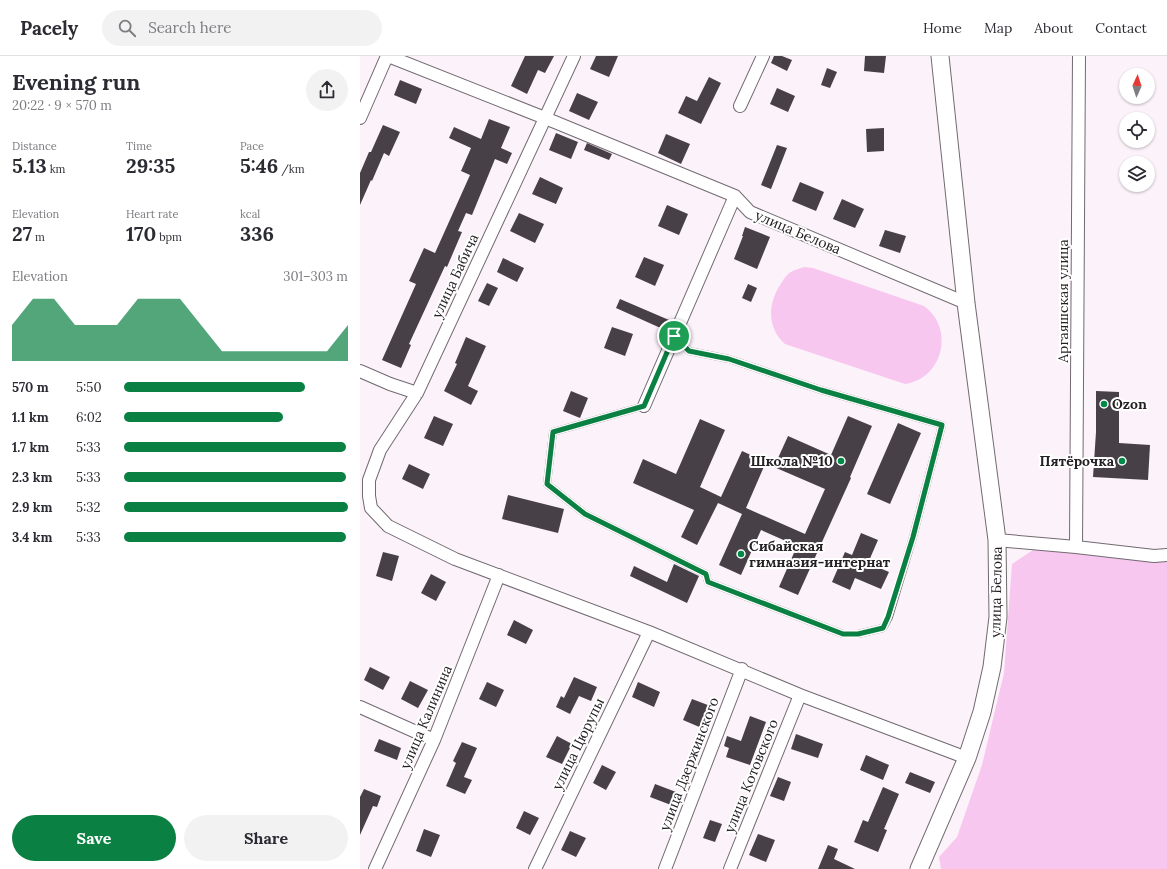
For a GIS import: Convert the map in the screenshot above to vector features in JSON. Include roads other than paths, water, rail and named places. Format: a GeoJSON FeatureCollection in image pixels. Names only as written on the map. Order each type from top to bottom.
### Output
{"type":"FeatureCollection","features":[{"type":"Feature","properties":{"kind":"main road","name":"улица Белова"},"geometry":{"type":"LineString","coordinates":[[919,869],[967,758],[982,712],[992,667],[998,616],[997,540],[966,303],[940,56]]}},
{"type":"Feature","properties":{"kind":"street","name":"улица Белова"},"geometry":{"type":"LineString","coordinates":[[387,56],[545,118],[734,196],[750,212],[966,303]]}},
{"type":"Feature","properties":{"kind":"street"},"geometry":{"type":"LineString","coordinates":[[360,118],[387,56]]}},
{"type":"Feature","properties":{"kind":"street","name":"улица Бабича"},"geometry":{"type":"LineString","coordinates":[[499,575],[455,559],[388,526],[371,508],[369,480],[380,450],[417,393],[574,56]]}},
{"type":"Feature","properties":{"kind":"street"},"geometry":{"type":"LineString","coordinates":[[740,106],[763,56]]}},
{"type":"Feature","properties":{"kind":"street","name":"Аргаяшская улица"},"geometry":{"type":"LineString","coordinates":[[1076,547],[1079,56]]}},
{"type":"Feature","properties":{"kind":"street"},"geometry":{"type":"LineString","coordinates":[[644,406],[734,196]]}},
{"type":"Feature","properties":{"kind":"street"},"geometry":{"type":"LineString","coordinates":[[360,371],[390,384],[417,393]]}},
{"type":"Feature","properties":{"kind":"street"},"geometry":{"type":"LineString","coordinates":[[997,540],[1154,556],[1167,555]]}},
{"type":"Feature","properties":{"kind":"street"},"geometry":{"type":"LineString","coordinates":[[499,575],[742,669],[800,694],[967,758]]}},
{"type":"Feature","properties":{"kind":"street","name":"улица Калинина"},"geometry":{"type":"LineString","coordinates":[[375,869],[434,740],[499,575]]}},
{"type":"Feature","properties":{"kind":"street","name":"улица Цюрупы"},"geometry":{"type":"LineString","coordinates":[[535,869],[648,632]]}},
{"type":"Feature","properties":{"kind":"street","name":"улица Дзержинского"},"geometry":{"type":"LineString","coordinates":[[665,869],[742,669]]}},
{"type":"Feature","properties":{"kind":"street","name":"улица Котовского"},"geometry":{"type":"LineString","coordinates":[[730,869],[800,694]]}},
{"type":"Feature","properties":{"kind":"street"},"geometry":{"type":"LineString","coordinates":[[360,707],[434,740]]}},
{"type":"Feature","properties":{"kind":"lane"},"geometry":{"type":"LineString","coordinates":[[644,406],[553,432],[547,484],[585,514],[706,574],[708,582],[843,634],[858,634],[883,628],[888,617],[913,537],[942,425],[821,390],[729,359],[689,351],[674,336]]}},
{"type":"Feature","properties":{"kind":"place","name":"Ozon"},"geometry":{"type":"Point","coordinates":[1104,404]}},
{"type":"Feature","properties":{"kind":"place","name":"Школа №10"},"geometry":{"type":"Point","coordinates":[841,461]}},
{"type":"Feature","properties":{"kind":"place","name":"Пятёрочка"},"geometry":{"type":"Point","coordinates":[1122,461]}},
{"type":"Feature","properties":{"kind":"place","name":"Сибайская гимназия-интернат"},"geometry":{"type":"Point","coordinates":[741,554]}}]}
